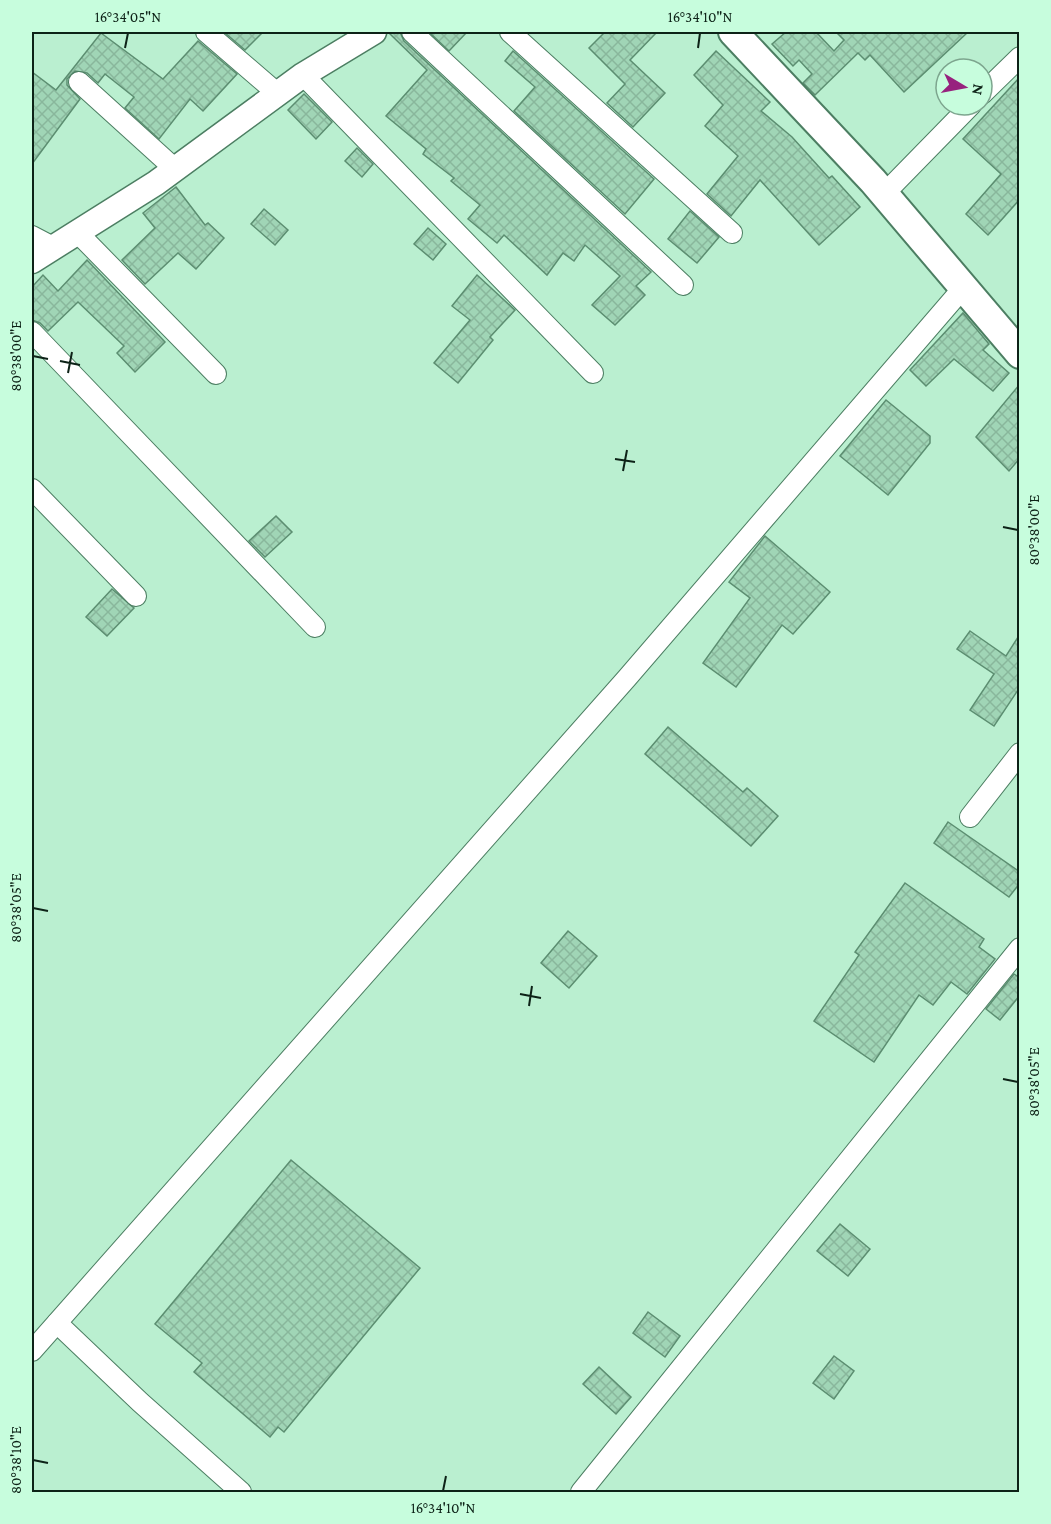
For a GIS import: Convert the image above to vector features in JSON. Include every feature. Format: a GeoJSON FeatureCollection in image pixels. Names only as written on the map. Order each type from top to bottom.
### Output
{"type":"FeatureCollection","features":[{"type":"Feature","properties":{"kind":"main road"},"geometry":{"type":"LineString","coordinates":[[733,32],[884,194],[1020,354]]}},
{"type":"Feature","properties":{"kind":"street"},"geometry":{"type":"LineString","coordinates":[[206,32],[277,93]]}},
{"type":"Feature","properties":{"kind":"street"},"geometry":{"type":"LineString","coordinates":[[32,261],[175,169],[303,75],[374,32]]}},
{"type":"Feature","properties":{"kind":"street"},"geometry":{"type":"LineString","coordinates":[[412,32],[682,285]]}},
{"type":"Feature","properties":{"kind":"street"},"geometry":{"type":"LineString","coordinates":[[510,32],[732,233]]}},
{"type":"Feature","properties":{"kind":"street"},"geometry":{"type":"LineString","coordinates":[[994,82],[1020,57]]}},
{"type":"Feature","properties":{"kind":"street"},"geometry":{"type":"LineString","coordinates":[[303,75],[593,372]]}},
{"type":"Feature","properties":{"kind":"street"},"geometry":{"type":"LineString","coordinates":[[79,82],[175,169]]}},
{"type":"Feature","properties":{"kind":"street"},"geometry":{"type":"LineString","coordinates":[[884,194],[959,117]]}},
{"type":"Feature","properties":{"kind":"street"},"geometry":{"type":"LineString","coordinates":[[76,232],[216,374]]}},
{"type":"Feature","properties":{"kind":"street"},"geometry":{"type":"LineString","coordinates":[[32,236],[53,247]]}},
{"type":"Feature","properties":{"kind":"street"},"geometry":{"type":"LineString","coordinates":[[32,1351],[627,678],[963,288]]}},
{"type":"Feature","properties":{"kind":"street"},"geometry":{"type":"LineString","coordinates":[[32,332],[315,627]]}},
{"type":"Feature","properties":{"kind":"street"},"geometry":{"type":"LineString","coordinates":[[32,489],[136,596]]}},
{"type":"Feature","properties":{"kind":"street"},"geometry":{"type":"LineString","coordinates":[[970,817],[1020,753]]}},
{"type":"Feature","properties":{"kind":"street"},"geometry":{"type":"LineString","coordinates":[[581,1492],[1020,948]]}},
{"type":"Feature","properties":{"kind":"street"},"geometry":{"type":"LineString","coordinates":[[57,1323],[140,1402],[241,1492]]}},
{"type":"Feature","properties":{"kind":"building"},"geometry":{"type":"Polygon","coordinates":[[[224,32],[263,32],[245,50],[224,32]]]}},
{"type":"Feature","properties":{"kind":"building"},"geometry":{"type":"Polygon","coordinates":[[[388,32],[400,32],[404,41],[651,272],[636,286],[645,295],[615,325],[592,305],[620,276],[585,245],[574,261],[563,253],[547,275],[504,235],[497,243],[468,219],[480,205],[451,181],[454,178],[423,154],[426,149],[386,116],[427,70],[388,32]]]}},
{"type":"Feature","properties":{"kind":"building"},"geometry":{"type":"Polygon","coordinates":[[[429,32],[467,32],[449,51],[429,32]]]}},
{"type":"Feature","properties":{"kind":"building"},"geometry":{"type":"Polygon","coordinates":[[[605,32],[657,32],[630,60],[665,93],[633,127],[607,103],[625,84],[589,48],[605,32]]]}},
{"type":"Feature","properties":{"kind":"building"},"geometry":{"type":"Polygon","coordinates":[[[786,32],[816,32],[834,51],[844,40],[836,32],[968,32],[941,57],[934,57],[934,64],[904,92],[870,55],[865,60],[858,53],[815,95],[803,83],[812,74],[799,60],[793,66],[772,44],[786,32]]]}},
{"type":"Feature","properties":{"kind":"building"},"geometry":{"type":"Polygon","coordinates":[[[101,33],[163,79],[198,41],[237,74],[203,111],[190,99],[159,139],[125,108],[134,97],[105,74],[98,83],[87,73],[75,71],[67,79],[67,85],[80,99],[32,164],[32,72],[56,90],[101,33]]]}},
{"type":"Feature","properties":{"kind":"building"},"geometry":{"type":"Polygon","coordinates":[[[513,51],[654,179],[625,214],[514,111],[535,87],[505,61],[513,51]]]}},
{"type":"Feature","properties":{"kind":"building"},"geometry":{"type":"Polygon","coordinates":[[[716,51],[770,102],[761,111],[792,137],[829,178],[832,176],[860,207],[819,245],[760,180],[731,216],[707,194],[738,156],[705,126],[723,105],[694,75],[716,51]]]}},
{"type":"Feature","properties":{"kind":"building"},"geometry":{"type":"Polygon","coordinates":[[[1020,77],[1020,199],[988,235],[966,214],[1001,174],[963,139],[983,117],[994,117],[994,105],[1020,77]]]}},
{"type":"Feature","properties":{"kind":"building"},"geometry":{"type":"Polygon","coordinates":[[[304,94],[332,122],[316,139],[288,110],[304,94]]]}},
{"type":"Feature","properties":{"kind":"building"},"geometry":{"type":"Polygon","coordinates":[[[357,148],[373,164],[362,177],[345,161],[357,148]]]}},
{"type":"Feature","properties":{"kind":"building"},"geometry":{"type":"Polygon","coordinates":[[[176,187],[205,225],[208,223],[224,238],[196,269],[178,253],[145,284],[122,260],[155,228],[143,213],[176,187]]]}},
{"type":"Feature","properties":{"kind":"building"},"geometry":{"type":"Polygon","coordinates":[[[264,209],[288,230],[275,245],[251,224],[264,209]]]}},
{"type":"Feature","properties":{"kind":"building"},"geometry":{"type":"Polygon","coordinates":[[[690,211],[719,237],[697,263],[668,239],[690,211]]]}},
{"type":"Feature","properties":{"kind":"building"},"geometry":{"type":"Polygon","coordinates":[[[428,228],[446,244],[433,260],[414,244],[428,228]]]}},
{"type":"Feature","properties":{"kind":"building"},"geometry":{"type":"Polygon","coordinates":[[[87,260],[165,342],[135,372],[117,353],[124,346],[78,302],[48,331],[40,323],[32,320],[32,287],[43,275],[58,291],[87,260]]]}},
{"type":"Feature","properties":{"kind":"building"},"geometry":{"type":"Polygon","coordinates":[[[477,275],[515,310],[490,337],[493,340],[458,383],[434,363],[470,320],[452,306],[477,275]]]}},
{"type":"Feature","properties":{"kind":"building"},"geometry":{"type":"Polygon","coordinates":[[[963,313],[989,344],[983,350],[1009,373],[993,391],[954,359],[926,386],[910,370],[963,313]]]}},
{"type":"Feature","properties":{"kind":"building"},"geometry":{"type":"Polygon","coordinates":[[[1020,384],[1020,458],[1009,471],[976,437],[1020,384]]]}},
{"type":"Feature","properties":{"kind":"building"},"geometry":{"type":"Polygon","coordinates":[[[886,400],[930,436],[930,443],[888,495],[840,456],[886,400]]]}},
{"type":"Feature","properties":{"kind":"building"},"geometry":{"type":"Polygon","coordinates":[[[276,516],[292,532],[265,557],[249,541],[276,516]]]}},
{"type":"Feature","properties":{"kind":"building"},"geometry":{"type":"Polygon","coordinates":[[[765,536],[830,592],[793,634],[782,625],[736,687],[703,663],[750,598],[729,582],[765,536]]]}},
{"type":"Feature","properties":{"kind":"building"},"geometry":{"type":"Polygon","coordinates":[[[112,589],[134,608],[107,636],[86,617],[112,589]]]}},
{"type":"Feature","properties":{"kind":"building"},"geometry":{"type":"Polygon","coordinates":[[[970,631],[1006,656],[1020,634],[1020,687],[994,726],[970,710],[994,674],[957,649],[970,631]]]}},
{"type":"Feature","properties":{"kind":"building"},"geometry":{"type":"Polygon","coordinates":[[[668,727],[743,792],[747,788],[778,816],[751,846],[645,754],[668,727]]]}},
{"type":"Feature","properties":{"kind":"building"},"geometry":{"type":"Polygon","coordinates":[[[948,822],[1020,872],[1020,883],[1009,897],[934,843],[948,822]]]}},
{"type":"Feature","properties":{"kind":"building"},"geometry":{"type":"Polygon","coordinates":[[[905,883],[984,939],[979,947],[995,959],[967,994],[951,982],[933,1005],[919,995],[874,1062],[814,1021],[859,955],[855,952],[905,883]]]}},
{"type":"Feature","properties":{"kind":"building"},"geometry":{"type":"Polygon","coordinates":[[[568,931],[597,956],[569,988],[541,963],[568,931]]]}},
{"type":"Feature","properties":{"kind":"building"},"geometry":{"type":"Polygon","coordinates":[[[1014,974],[1020,978],[1020,995],[1000,1020],[986,1009],[1014,974]]]}},
{"type":"Feature","properties":{"kind":"building"},"geometry":{"type":"Polygon","coordinates":[[[291,1160],[420,1268],[284,1432],[278,1427],[270,1437],[194,1372],[202,1363],[155,1324],[291,1160]]]}},
{"type":"Feature","properties":{"kind":"building"},"geometry":{"type":"Polygon","coordinates":[[[840,1224],[870,1249],[848,1276],[817,1251],[840,1224]]]}},
{"type":"Feature","properties":{"kind":"building"},"geometry":{"type":"Polygon","coordinates":[[[648,1312],[680,1336],[665,1357],[633,1333],[648,1312]]]}},
{"type":"Feature","properties":{"kind":"building"},"geometry":{"type":"Polygon","coordinates":[[[834,1356],[854,1371],[834,1399],[813,1383],[834,1356]]]}},
{"type":"Feature","properties":{"kind":"building"},"geometry":{"type":"Polygon","coordinates":[[[599,1367],[631,1397],[616,1414],[583,1384],[599,1367]]]}}]}
